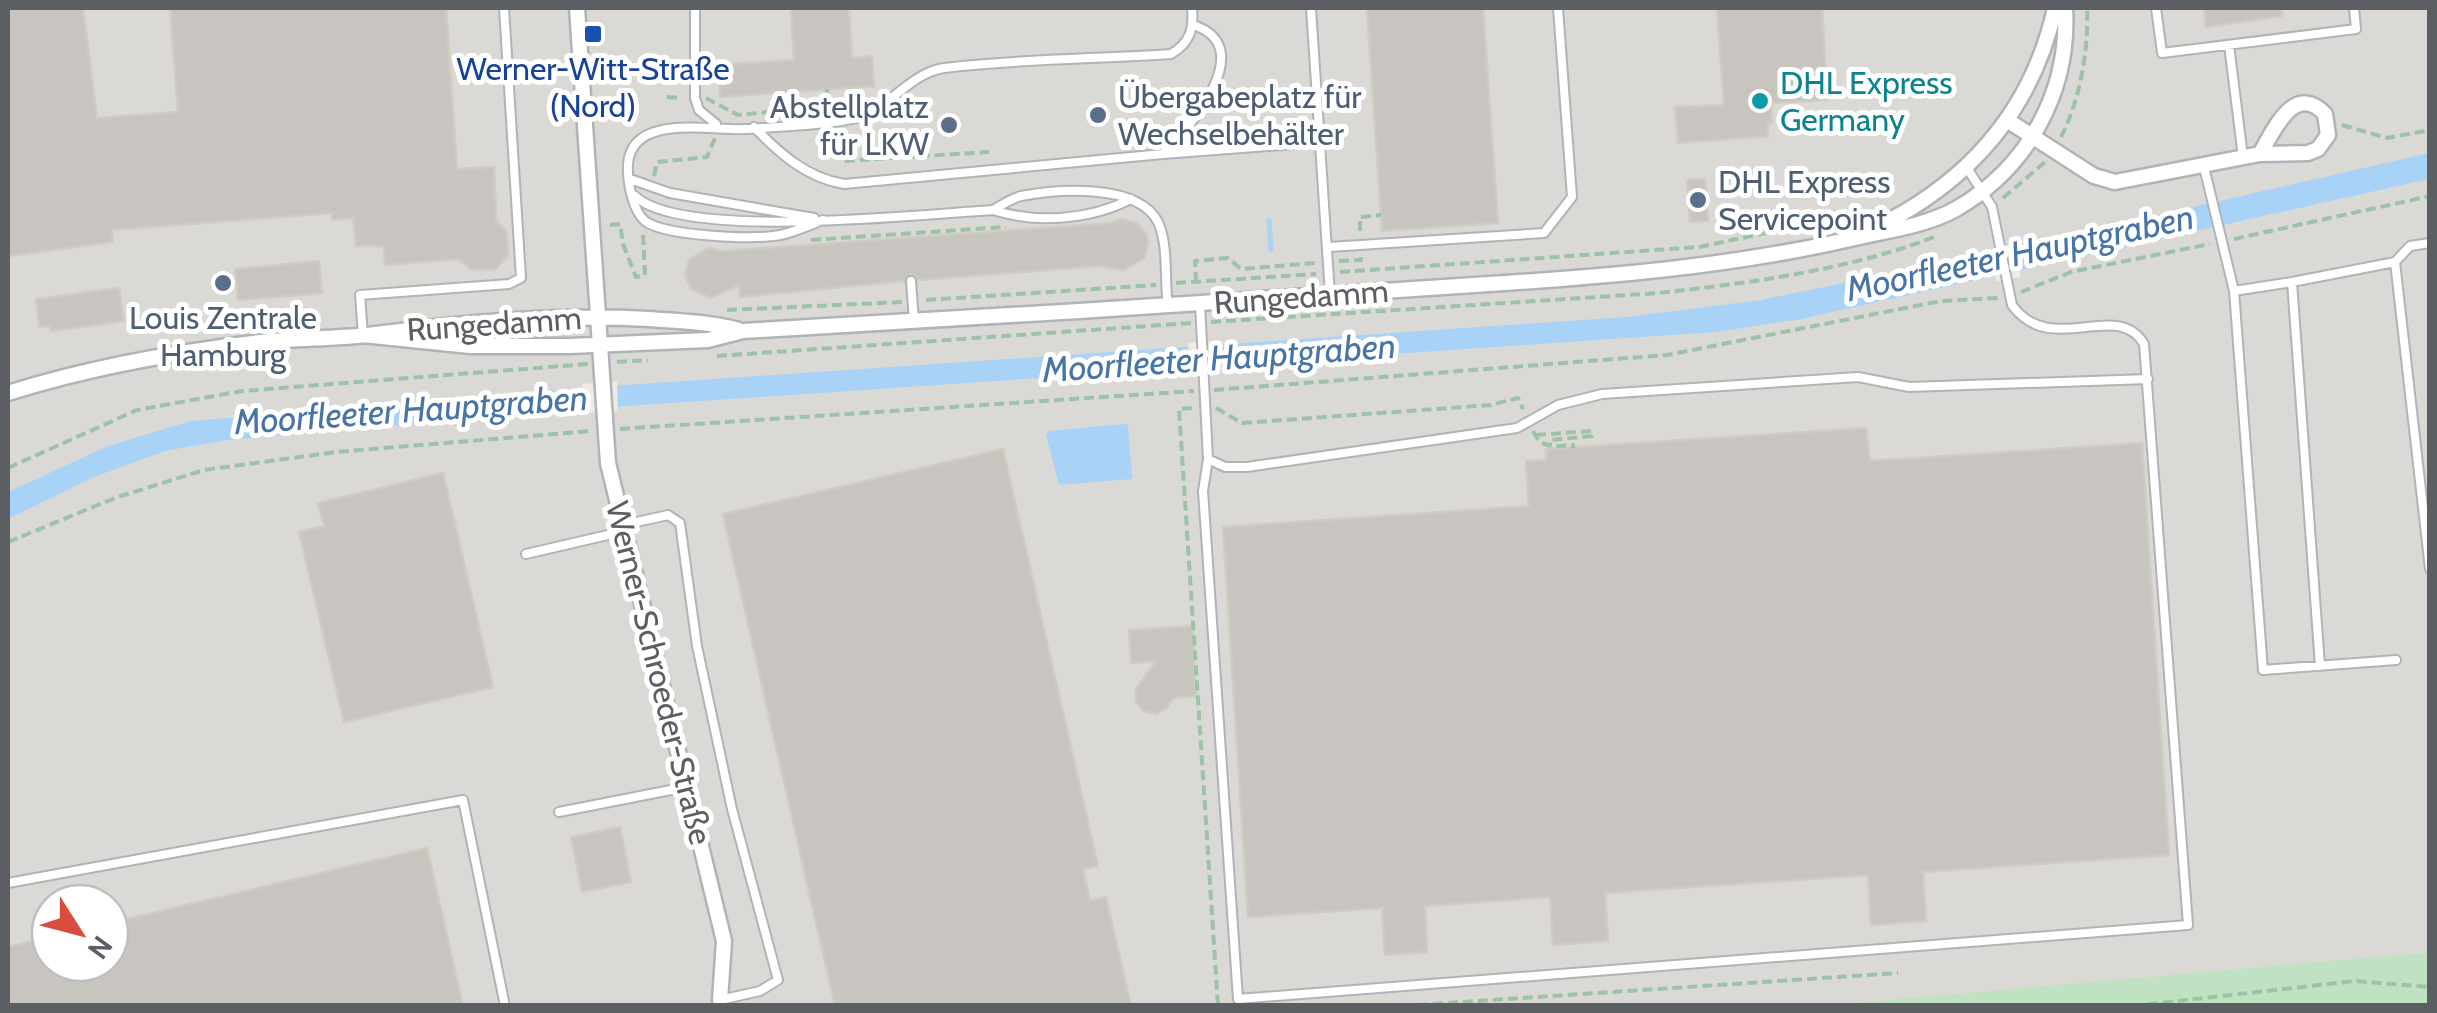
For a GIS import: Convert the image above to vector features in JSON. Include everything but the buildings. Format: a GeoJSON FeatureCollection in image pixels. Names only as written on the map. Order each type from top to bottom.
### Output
{"type":"FeatureCollection","features":[{"type":"Feature","properties":{"kind":"street","name":"Werner-Schroeder-Straße"},"geometry":{"type":"LineString","coordinates":[[576,8],[608,463],[724,941],[720,1000]]}},
{"type":"Feature","properties":{"kind":"street","name":"Rungedamm"},"geometry":{"type":"LineString","coordinates":[[1856,237],[1930,198],[1967,168],[2007,120],[2038,59],[2055,8]]}},
{"type":"Feature","properties":{"kind":"street","name":"Rungedamm"},"geometry":{"type":"LineString","coordinates":[[364,335],[470,346],[708,340],[743,332],[1584,278],[1783,255],[1941,216],[1983,190],[2016,159],[2051,102],[2066,41],[2065,8]]}},
{"type":"Feature","properties":{"kind":"street"},"geometry":{"type":"LineString","coordinates":[[2007,120],[2103,180],[2142,178],[2260,154],[2308,153],[2318,149],[2328,135],[2328,121],[2314,105],[2300,103],[2288,108],[2260,154]]}},
{"type":"Feature","properties":{"kind":"street","name":"Rungedamm"},"geometry":{"type":"LineString","coordinates":[[8,394],[85,371],[170,354],[442,324],[596,316],[709,322],[743,332]]}},
{"type":"Feature","properties":{"kind":"lane"},"geometry":{"type":"LineString","coordinates":[[364,335],[360,295],[509,284],[521,278],[504,8]]}},
{"type":"Feature","properties":{"kind":"lane"},"geometry":{"type":"LineString","coordinates":[[695,8],[695,98],[700,110],[720,126]]}},
{"type":"Feature","properties":{"kind":"lane"},"geometry":{"type":"LineString","coordinates":[[823,220],[776,236],[721,237],[663,228],[646,221],[632,193],[628,162],[634,144],[644,134],[720,126],[754,128],[865,115],[938,69],[1171,54],[1185,46],[1194,25],[1192,8]]}},
{"type":"Feature","properties":{"kind":"lane"},"geometry":{"type":"LineString","coordinates":[[1312,8],[1330,295]]}},
{"type":"Feature","properties":{"kind":"lane"},"geometry":{"type":"LineString","coordinates":[[1329,246],[1544,233],[1572,197],[1558,8]]}},
{"type":"Feature","properties":{"kind":"lane"},"geometry":{"type":"LineString","coordinates":[[2156,8],[2162,54],[2356,29],[2354,8]]}},
{"type":"Feature","properties":{"kind":"lane"},"geometry":{"type":"LineString","coordinates":[[1163,154],[1183,135],[1216,86],[1221,71],[1215,39],[1206,29],[1194,25]]}},
{"type":"Feature","properties":{"kind":"lane"},"geometry":{"type":"LineString","coordinates":[[2229,45],[2243,157]]}},
{"type":"Feature","properties":{"kind":"lane"},"geometry":{"type":"LineString","coordinates":[[754,128],[820,180],[844,184],[1321,142]]}},
{"type":"Feature","properties":{"kind":"lane"},"geometry":{"type":"LineString","coordinates":[[2204,167],[2234,291],[2263,670],[2396,660]]}},
{"type":"Feature","properties":{"kind":"lane"},"geometry":{"type":"LineString","coordinates":[[1200,304],[1208,460],[1203,492],[1238,999],[2188,925],[2144,344],[2132,329],[2110,325],[2043,330],[2018,314],[1992,207],[1967,168]]}},
{"type":"Feature","properties":{"kind":"lane"},"geometry":{"type":"LineString","coordinates":[[630,179],[652,189],[823,220]]}},
{"type":"Feature","properties":{"kind":"lane"},"geometry":{"type":"LineString","coordinates":[[994,210],[1018,196],[1104,191],[1152,211],[1160,227],[1168,306]]}},
{"type":"Feature","properties":{"kind":"lane"},"geometry":{"type":"LineString","coordinates":[[632,193],[648,205],[724,221],[823,220],[994,210],[1020,219],[1104,212],[1130,199]]}},
{"type":"Feature","properties":{"kind":"lane"},"geometry":{"type":"LineString","coordinates":[[2234,291],[2395,262],[2410,246],[2430,244]]}},
{"type":"Feature","properties":{"kind":"lane"},"geometry":{"type":"LineString","coordinates":[[2395,262],[2430,569]]}},
{"type":"Feature","properties":{"kind":"lane"},"geometry":{"type":"LineString","coordinates":[[911,280],[914,321]]}},
{"type":"Feature","properties":{"kind":"lane"},"geometry":{"type":"LineString","coordinates":[[2292,282],[2320,666]]}},
{"type":"Feature","properties":{"kind":"lane"},"geometry":{"type":"LineString","coordinates":[[1208,460],[1225,467],[1247,467],[1517,428],[1578,398],[1858,377],[1909,387],[2148,378]]}},
{"type":"Feature","properties":{"kind":"lane"},"geometry":{"type":"LineString","coordinates":[[526,554],[668,515],[680,523],[697,646],[732,809],[778,980],[760,991],[720,1000]]}},
{"type":"Feature","properties":{"kind":"lane"},"geometry":{"type":"LineString","coordinates":[[558,812],[686,787]]}},
{"type":"Feature","properties":{"kind":"lane"},"geometry":{"type":"LineString","coordinates":[[8,883],[464,800],[505,1006]]}},
{"type":"Feature","properties":{"kind":"path"},"geometry":{"type":"LineString","coordinates":[[826,89],[832,148],[844,160],[989,152]]}},
{"type":"Feature","properties":{"kind":"path"},"geometry":{"type":"LineString","coordinates":[[711,98],[738,115],[828,106]]}},
{"type":"Feature","properties":{"kind":"path"},"geometry":{"type":"LineString","coordinates":[[2328,121],[2387,138],[2430,130]]}},
{"type":"Feature","properties":{"kind":"path"},"geometry":{"type":"LineString","coordinates":[[620,429],[1667,355],[1941,301],[2011,297],[2071,272],[2430,196]]}},
{"type":"Feature","properties":{"kind":"path"},"geometry":{"type":"LineString","coordinates":[[714,310],[913,301],[1698,246],[1871,211]]}},
{"type":"Feature","properties":{"kind":"path"},"geometry":{"type":"LineString","coordinates":[[1196,282],[1196,261],[1228,258],[1241,270],[1361,260],[1360,217],[1381,215]]}},
{"type":"Feature","properties":{"kind":"path"},"geometry":{"type":"LineString","coordinates":[[812,240],[1005,227]]}},
{"type":"Feature","properties":{"kind":"path"},"geometry":{"type":"LineString","coordinates":[[8,468],[137,410],[242,391],[600,363]]}},
{"type":"Feature","properties":{"kind":"path"},"geometry":{"type":"LineString","coordinates":[[1218,1006],[1179,409],[1219,408],[1242,423],[1491,404],[1518,398],[1538,442],[1573,448]]}},
{"type":"Feature","properties":{"kind":"path"},"geometry":{"type":"LineString","coordinates":[[8,542],[115,498],[204,470],[336,452],[591,431]]}},
{"type":"Feature","properties":{"kind":"path"},"geometry":{"type":"LineString","coordinates":[[1535,436],[1592,431],[1592,436],[1550,440],[1550,446]]}},
{"type":"Feature","properties":{"kind":"path"},"geometry":{"type":"LineString","coordinates":[[1403,1006],[1898,973]]}},
{"type":"Feature","properties":{"kind":"path"},"geometry":{"type":"LineString","coordinates":[[2133,1006],[2355,981],[2430,987]]}},
{"type":"Feature","properties":{"kind":"shaded area"},"geometry":{"type":"Polygon","coordinates":[[[8,8],[2429,8],[2429,952],[1832,1006],[8,1005],[8,8]]]}},
{"type":"Feature","properties":{"kind":"green space"},"geometry":{"type":"Polygon","coordinates":[[[2429,952],[2429,1005],[1832,1005],[2429,952]]]}},
{"type":"Feature","properties":{"kind":"water","name":"Moorfleeter Hauptgraben"},"geometry":{"type":"Polygon","coordinates":[[[2429,153],[2429,179],[1801,319],[1716,332],[584,409],[227,440],[165,451],[94,477],[8,519],[8,492],[108,446],[191,421],[582,388],[1626,317],[1761,300],[2014,248],[2429,153]]]}},
{"type":"Feature","properties":{"kind":"water"},"geometry":{"type":"Polygon","coordinates":[[[1128,425],[1132,479],[1059,485],[1046,435],[1049,431],[1128,425]]]}},
{"type":"Feature","properties":{"kind":"pier"},"geometry":{"type":"Polygon","coordinates":[[[2014,244],[2021,277],[1996,282],[1989,250],[2014,244]]]}},
{"type":"Feature","properties":{"kind":"pier"},"geometry":{"type":"Polygon","coordinates":[[[1214,341],[1216,373],[1190,374],[1188,343],[1214,341]]]}},
{"type":"Feature","properties":{"kind":"pier"},"geometry":{"type":"Polygon","coordinates":[[[617,381],[618,411],[587,413],[582,384],[617,381]]]}},
{"type":"Feature","properties":{"kind":"waterway"},"geometry":{"type":"LineString","coordinates":[[1269,220],[1271,250]]}},
{"type":"Feature","properties":{"kind":"place","name":"Werner-Witt-Straße (Nord)"},"geometry":{"type":"Point","coordinates":[593,34]}},
{"type":"Feature","properties":{"kind":"place","name":"DHL Express Germany"},"geometry":{"type":"Point","coordinates":[1760,101]}},
{"type":"Feature","properties":{"kind":"place","name":"Übergabeplatz für Wechselbehälter"},"geometry":{"type":"Point","coordinates":[1098,115]}},
{"type":"Feature","properties":{"kind":"place","name":"Abstellplatz für LKW"},"geometry":{"type":"Point","coordinates":[949,125]}},
{"type":"Feature","properties":{"kind":"place","name":"DHL Express Servicepoint"},"geometry":{"type":"Point","coordinates":[1698,200]}},
{"type":"Feature","properties":{"kind":"place","name":"Louis Zentrale Hamburg"},"geometry":{"type":"Point","coordinates":[223,283]}}]}
